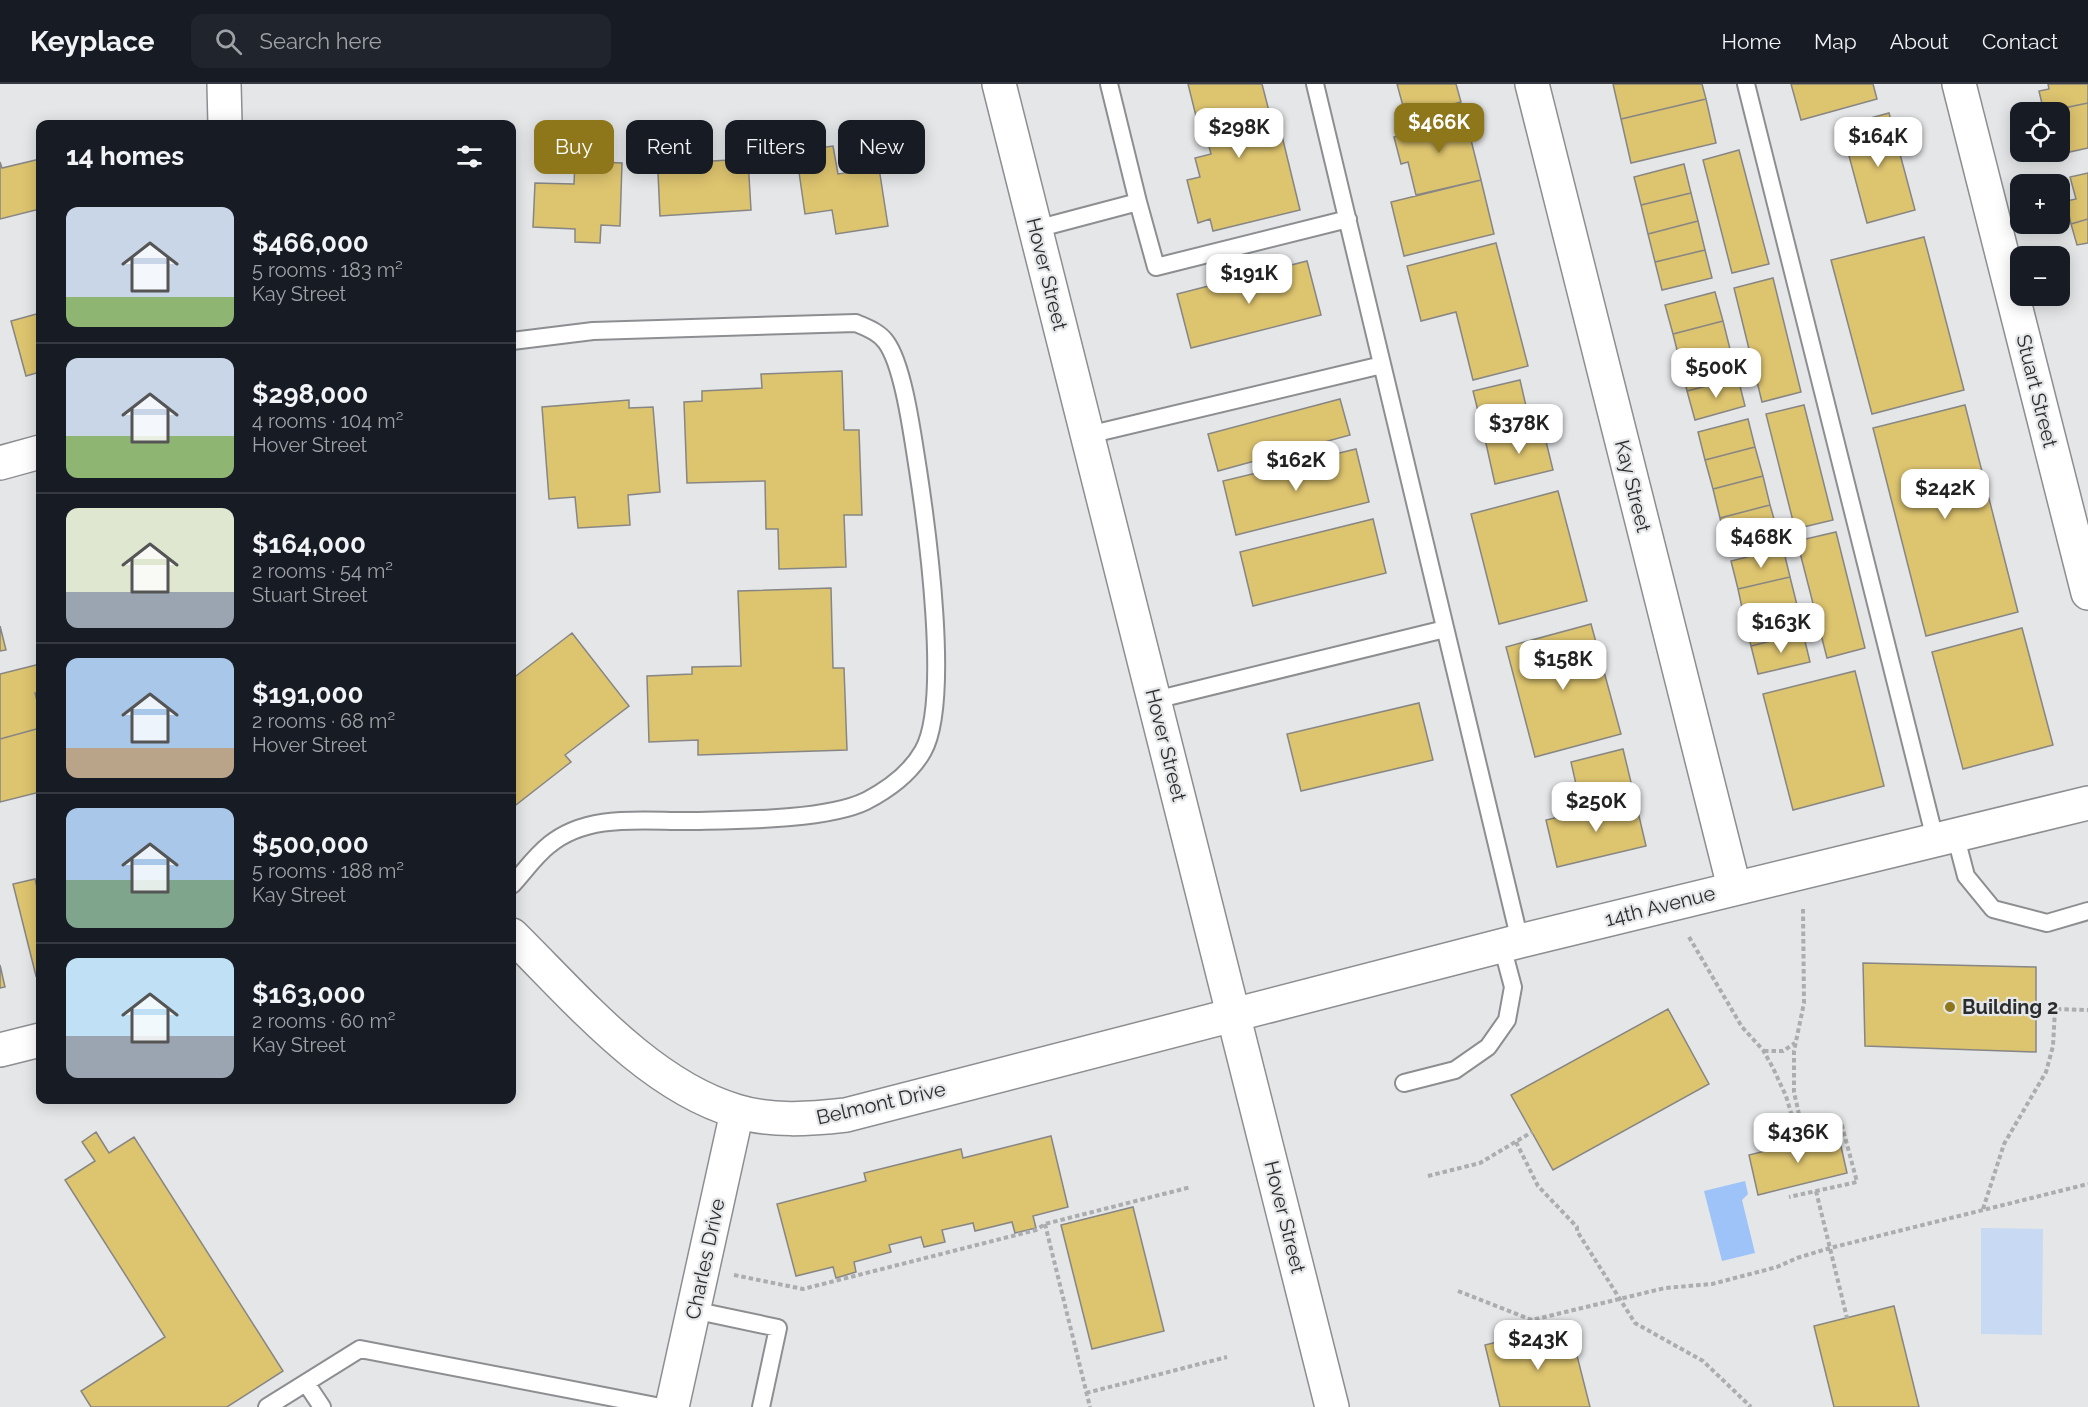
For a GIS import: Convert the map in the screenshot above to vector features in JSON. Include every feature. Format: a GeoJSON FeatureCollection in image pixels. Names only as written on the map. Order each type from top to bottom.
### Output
{"type":"FeatureCollection","features":[{"type":"Feature","properties":{"kind":"street"},"geometry":{"type":"LineString","coordinates":[[224,84],[225,120]]}},
{"type":"Feature","properties":{"kind":"street","name":"Hover Street"},"geometry":{"type":"LineString","coordinates":[[999,84],[1332,1407]]}},
{"type":"Feature","properties":{"kind":"street","name":"Kay Street"},"geometry":{"type":"LineString","coordinates":[[1532,84],[1734,887]]}},
{"type":"Feature","properties":{"kind":"street","name":"Stuart Street"},"geometry":{"type":"LineString","coordinates":[[1959,84],[2088,593]]}},
{"type":"Feature","properties":{"kind":"street"},"geometry":{"type":"LineString","coordinates":[[0,463],[36,453]]}},
{"type":"Feature","properties":{"kind":"street","name":"14th Avenue"},"geometry":{"type":"LineString","coordinates":[[1234,1014],[1734,887],[2088,803]]}},
{"type":"Feature","properties":{"kind":"street","name":"Belmont Drive"},"geometry":{"type":"LineString","coordinates":[[516,939],[636,1055],[676,1085],[737,1112],[805,1120],[846,1115],[1234,1014]]}},
{"type":"Feature","properties":{"kind":"street"},"geometry":{"type":"LineString","coordinates":[[0,1050],[36,1041]]}},
{"type":"Feature","properties":{"kind":"street","name":"Charles Drive"},"geometry":{"type":"LineString","coordinates":[[672,1407],[737,1112]]}},
{"type":"Feature","properties":{"kind":"lane"},"geometry":{"type":"LineString","coordinates":[[1109,84],[1156,267],[1348,219]]}},
{"type":"Feature","properties":{"kind":"lane"},"geometry":{"type":"LineString","coordinates":[[1315,84],[1445,628],[1511,943],[1513,987],[1507,1020],[1488,1047],[1455,1070],[1404,1083]]}},
{"type":"Feature","properties":{"kind":"lane"},"geometry":{"type":"LineString","coordinates":[[1746,84],[1945,837],[1966,876],[1993,909],[2047,923],[2088,911]]}},
{"type":"Feature","properties":{"kind":"lane"},"geometry":{"type":"LineString","coordinates":[[1036,230],[1138,202]]}},
{"type":"Feature","properties":{"kind":"lane"},"geometry":{"type":"LineString","coordinates":[[516,341],[593,331],[856,323],[874,331],[886,342],[899,373],[916,462],[926,519],[936,662],[935,712],[924,750],[902,779],[864,802],[798,815],[696,821],[611,821],[581,827],[549,844],[516,881]]}},
{"type":"Feature","properties":{"kind":"lane"},"geometry":{"type":"LineString","coordinates":[[1088,435],[1382,365]]}},
{"type":"Feature","properties":{"kind":"lane"},"geometry":{"type":"LineString","coordinates":[[1155,700],[1445,628]]}},
{"type":"Feature","properties":{"kind":"lane"},"geometry":{"type":"LineString","coordinates":[[693,1310],[778,1328],[761,1407]]}},
{"type":"Feature","properties":{"kind":"lane"},"geometry":{"type":"LineString","coordinates":[[267,1407],[360,1349],[661,1407]]}},
{"type":"Feature","properties":{"kind":"lane"},"geometry":{"type":"LineString","coordinates":[[306,1383],[322,1407]]}},
{"type":"Feature","properties":{"kind":"path"},"geometry":{"type":"LineString","coordinates":[[1803,909],[1804,1002],[1797,1042],[1794,1092],[1803,1131]]}},
{"type":"Feature","properties":{"kind":"path"},"geometry":{"type":"LineString","coordinates":[[1689,937],[1742,1027],[1763,1050],[1786,1096],[1797,1133]]}},
{"type":"Feature","properties":{"kind":"path"},"geometry":{"type":"LineString","coordinates":[[1983,1210],[2004,1144],[2046,1072],[2053,1046],[2055,1009],[2088,1010]]}},
{"type":"Feature","properties":{"kind":"path"},"geometry":{"type":"LineString","coordinates":[[1763,1050],[1783,1051],[1797,1042]]}},
{"type":"Feature","properties":{"kind":"path"},"geometry":{"type":"LineString","coordinates":[[1771,1140],[1841,1122],[1857,1182],[1789,1197]]}},
{"type":"Feature","properties":{"kind":"path"},"geometry":{"type":"LineString","coordinates":[[1428,1176],[1480,1163],[1532,1132]]}},
{"type":"Feature","properties":{"kind":"path"},"geometry":{"type":"LineString","coordinates":[[1516,1142],[1538,1186],[1577,1227],[1577,1231],[1618,1299],[1635,1323],[1703,1361],[1751,1407]]}},
{"type":"Feature","properties":{"kind":"path"},"geometry":{"type":"LineString","coordinates":[[1458,1291],[1532,1320],[1665,1288],[1712,1284],[1777,1268],[1797,1258],[1830,1248],[2088,1184]]}},
{"type":"Feature","properties":{"kind":"path"},"geometry":{"type":"LineString","coordinates":[[726,1273],[803,1289],[1036,1230],[1045,1224],[1191,1186]]}},
{"type":"Feature","properties":{"kind":"path"},"geometry":{"type":"LineString","coordinates":[[1816,1191],[1847,1318]]}},
{"type":"Feature","properties":{"kind":"path"},"geometry":{"type":"LineString","coordinates":[[1045,1224],[1090,1407]]}},
{"type":"Feature","properties":{"kind":"path"},"geometry":{"type":"LineString","coordinates":[[1086,1394],[1227,1357]]}},
{"type":"Feature","properties":{"kind":"shaded area"},"geometry":{"type":"Polygon","coordinates":[[[1981,1228],[2043,1229],[2042,1335],[1981,1334],[1981,1228]]]}},
{"type":"Feature","properties":{"kind":"water"},"geometry":{"type":"Polygon","coordinates":[[[1745,1181],[1748,1194],[1742,1200],[1755,1253],[1722,1261],[1704,1191],[1745,1181]]]}},
{"type":"Feature","properties":{"kind":"building"},"geometry":{"type":"Polygon","coordinates":[[[1188,84],[1262,84],[1270,115],[1260,117],[1266,140],[1282,136],[1300,210],[1213,231],[1210,219],[1198,223],[1187,180],[1200,177],[1195,158],[1211,154],[1205,131],[1200,132],[1188,84]]]}},
{"type":"Feature","properties":{"kind":"building"},"geometry":{"type":"Polygon","coordinates":[[[1397,84],[1456,84],[1461,102],[1406,117],[1397,84]]]}},
{"type":"Feature","properties":{"kind":"building"},"geometry":{"type":"Polygon","coordinates":[[[1613,84],[1702,84],[1706,99],[1621,119],[1613,84]]]}},
{"type":"Feature","properties":{"kind":"building"},"geometry":{"type":"Polygon","coordinates":[[[1791,84],[1873,84],[1877,99],[1801,120],[1791,84]]]}},
{"type":"Feature","properties":{"kind":"building"},"geometry":{"type":"Polygon","coordinates":[[[2048,84],[2088,84],[2088,103],[2070,107],[2070,102],[2042,102],[2039,91],[2049,89],[2048,84]]]}},
{"type":"Feature","properties":{"kind":"building"},"geometry":{"type":"Polygon","coordinates":[[[1706,99],[1716,143],[1631,163],[1621,119],[1706,99]]]}},
{"type":"Feature","properties":{"kind":"building"},"geometry":{"type":"Polygon","coordinates":[[[2088,103],[2088,148],[2070,152],[2070,107],[2088,103]]]}},
{"type":"Feature","properties":{"kind":"building"},"geometry":{"type":"Polygon","coordinates":[[[1464,112],[1481,180],[1416,195],[1408,162],[1401,164],[1394,137],[1410,133],[1408,126],[1464,112]]]}},
{"type":"Feature","properties":{"kind":"building"},"geometry":{"type":"Polygon","coordinates":[[[1889,113],[1915,210],[1867,223],[1841,126],[1889,113]]]}},
{"type":"Feature","properties":{"kind":"building"},"geometry":{"type":"Polygon","coordinates":[[[833,146],[838,174],[880,174],[888,226],[836,234],[832,210],[805,214],[799,174],[826,174],[826,147],[833,146]]]}},
{"type":"Feature","properties":{"kind":"building"},"geometry":{"type":"Polygon","coordinates":[[[1739,150],[1769,264],[1732,273],[1703,160],[1739,150]]]}},
{"type":"Feature","properties":{"kind":"building"},"geometry":{"type":"Polygon","coordinates":[[[36,160],[36,210],[0,219],[0,162],[2,168],[36,160]]]}},
{"type":"Feature","properties":{"kind":"building"},"geometry":{"type":"Polygon","coordinates":[[[725,160],[725,174],[749,174],[751,210],[660,216],[658,174],[713,174],[713,161],[725,160]]]}},
{"type":"Feature","properties":{"kind":"building"},"geometry":{"type":"Polygon","coordinates":[[[614,163],[622,163],[620,226],[601,225],[600,243],[575,242],[575,229],[533,227],[535,183],[574,184],[574,174],[614,174],[614,163]]]}},
{"type":"Feature","properties":{"kind":"building"},"geometry":{"type":"Polygon","coordinates":[[[1684,164],[1691,193],[1641,205],[1634,177],[1684,164]]]}},
{"type":"Feature","properties":{"kind":"building"},"geometry":{"type":"Polygon","coordinates":[[[2088,173],[2088,219],[2071,224],[2070,200],[2076,199],[2070,177],[2088,173]]]}},
{"type":"Feature","properties":{"kind":"building"},"geometry":{"type":"Polygon","coordinates":[[[1481,180],[1494,234],[1404,256],[1391,202],[1481,180]]]}},
{"type":"Feature","properties":{"kind":"building"},"geometry":{"type":"Polygon","coordinates":[[[1691,193],[1698,221],[1648,234],[1641,205],[1691,193]]]}},
{"type":"Feature","properties":{"kind":"building"},"geometry":{"type":"Polygon","coordinates":[[[2088,219],[2088,243],[2077,245],[2071,224],[2088,219]]]}},
{"type":"Feature","properties":{"kind":"building"},"geometry":{"type":"Polygon","coordinates":[[[1698,221],[1705,250],[1655,262],[1648,234],[1698,221]]]}},
{"type":"Feature","properties":{"kind":"building"},"geometry":{"type":"Polygon","coordinates":[[[1924,237],[1964,390],[1872,414],[1831,260],[1924,237]]]}},
{"type":"Feature","properties":{"kind":"building"},"geometry":{"type":"Polygon","coordinates":[[[1496,243],[1528,366],[1473,380],[1456,312],[1421,321],[1407,266],[1496,243]]]}},
{"type":"Feature","properties":{"kind":"building"},"geometry":{"type":"Polygon","coordinates":[[[1705,250],[1712,278],[1662,290],[1655,262],[1705,250]]]}},
{"type":"Feature","properties":{"kind":"building"},"geometry":{"type":"Polygon","coordinates":[[[1307,261],[1321,315],[1191,348],[1177,294],[1307,261]]]}},
{"type":"Feature","properties":{"kind":"building"},"geometry":{"type":"Polygon","coordinates":[[[1773,278],[1801,392],[1762,402],[1734,288],[1773,278]]]}},
{"type":"Feature","properties":{"kind":"building"},"geometry":{"type":"Polygon","coordinates":[[[1715,292],[1723,321],[1673,334],[1665,305],[1715,292]]]}},
{"type":"Feature","properties":{"kind":"building"},"geometry":{"type":"Polygon","coordinates":[[[36,314],[36,373],[26,376],[11,321],[36,314]]]}},
{"type":"Feature","properties":{"kind":"building"},"geometry":{"type":"Polygon","coordinates":[[[1723,321],[1730,349],[1680,362],[1673,334],[1723,321]]]}},
{"type":"Feature","properties":{"kind":"building"},"geometry":{"type":"Polygon","coordinates":[[[1730,349],[1738,378],[1687,391],[1680,362],[1730,349]]]}},
{"type":"Feature","properties":{"kind":"building"},"geometry":{"type":"Polygon","coordinates":[[[842,371],[844,430],[859,430],[862,515],[844,515],[846,567],[779,569],[778,529],[766,529],[765,481],[687,483],[684,402],[702,401],[702,391],[762,388],[761,374],[842,371]]]}},
{"type":"Feature","properties":{"kind":"building"},"geometry":{"type":"Polygon","coordinates":[[[1738,378],[1745,406],[1695,420],[1687,391],[1738,378]]]}},
{"type":"Feature","properties":{"kind":"building"},"geometry":{"type":"Polygon","coordinates":[[[1520,380],[1531,428],[1485,439],[1473,391],[1520,380]]]}},
{"type":"Feature","properties":{"kind":"building"},"geometry":{"type":"Polygon","coordinates":[[[1340,399],[1350,435],[1218,471],[1208,434],[1340,399]]]}},
{"type":"Feature","properties":{"kind":"building"},"geometry":{"type":"Polygon","coordinates":[[[629,400],[629,408],[653,407],[660,492],[628,495],[630,525],[578,528],[575,497],[549,499],[542,407],[629,400]]]}},
{"type":"Feature","properties":{"kind":"building"},"geometry":{"type":"Polygon","coordinates":[[[1804,405],[1833,520],[1795,529],[1766,414],[1804,405]]]}},
{"type":"Feature","properties":{"kind":"building"},"geometry":{"type":"Polygon","coordinates":[[[1965,405],[2018,612],[1926,636],[1873,428],[1965,405]]]}},
{"type":"Feature","properties":{"kind":"building"},"geometry":{"type":"Polygon","coordinates":[[[1748,419],[1755,447],[1705,460],[1698,432],[1748,419]]]}},
{"type":"Feature","properties":{"kind":"building"},"geometry":{"type":"Polygon","coordinates":[[[1542,425],[1553,470],[1495,484],[1485,439],[1542,425]]]}},
{"type":"Feature","properties":{"kind":"building"},"geometry":{"type":"Polygon","coordinates":[[[1755,447],[1763,476],[1713,489],[1705,460],[1755,447]]]}},
{"type":"Feature","properties":{"kind":"building"},"geometry":{"type":"Polygon","coordinates":[[[1356,449],[1369,502],[1236,535],[1223,481],[1356,449]]]}},
{"type":"Feature","properties":{"kind":"building"},"geometry":{"type":"Polygon","coordinates":[[[1763,476],[1770,505],[1720,518],[1713,489],[1763,476]]]}},
{"type":"Feature","properties":{"kind":"building"},"geometry":{"type":"Polygon","coordinates":[[[1558,491],[1587,601],[1499,624],[1471,514],[1558,491]]]}},
{"type":"Feature","properties":{"kind":"building"},"geometry":{"type":"Polygon","coordinates":[[[1770,505],[1778,533],[1727,547],[1720,518],[1770,505]]]}},
{"type":"Feature","properties":{"kind":"building"},"geometry":{"type":"Polygon","coordinates":[[[1373,519],[1386,573],[1253,606],[1240,552],[1373,519]]]}},
{"type":"Feature","properties":{"kind":"building"},"geometry":{"type":"Polygon","coordinates":[[[1836,532],[1865,648],[1827,658],[1797,541],[1836,532]]]}},
{"type":"Feature","properties":{"kind":"building"},"geometry":{"type":"Polygon","coordinates":[[[1783,548],[1790,577],[1738,589],[1731,561],[1783,548]]]}},
{"type":"Feature","properties":{"kind":"building"},"geometry":{"type":"Polygon","coordinates":[[[1790,577],[1797,605],[1744,617],[1738,589],[1790,577]]]}},
{"type":"Feature","properties":{"kind":"building"},"geometry":{"type":"Polygon","coordinates":[[[831,588],[833,668],[844,668],[847,750],[698,755],[698,740],[649,742],[647,676],[692,674],[692,667],[741,666],[738,591],[831,588]]]}},
{"type":"Feature","properties":{"kind":"building"},"geometry":{"type":"Polygon","coordinates":[[[1797,605],[1803,633],[1751,646],[1744,617],[1797,605]]]}},
{"type":"Feature","properties":{"kind":"building"},"geometry":{"type":"Polygon","coordinates":[[[1591,624],[1621,734],[1535,757],[1506,647],[1591,624]]]}},
{"type":"Feature","properties":{"kind":"building"},"geometry":{"type":"Polygon","coordinates":[[[0,626],[6,650],[0,651],[0,626]]]}},
{"type":"Feature","properties":{"kind":"building"},"geometry":{"type":"Polygon","coordinates":[[[2022,628],[2053,745],[1963,769],[1932,652],[2022,628]]]}},
{"type":"Feature","properties":{"kind":"building"},"geometry":{"type":"Polygon","coordinates":[[[572,633],[629,706],[565,755],[571,762],[516,805],[516,676],[572,633]]]}},
{"type":"Feature","properties":{"kind":"building"},"geometry":{"type":"Polygon","coordinates":[[[1803,633],[1810,662],[1758,674],[1751,646],[1803,633]]]}},
{"type":"Feature","properties":{"kind":"building"},"geometry":{"type":"Polygon","coordinates":[[[36,665],[36,729],[0,739],[0,674],[36,665]]]}},
{"type":"Feature","properties":{"kind":"building"},"geometry":{"type":"Polygon","coordinates":[[[1855,671],[1884,786],[1793,810],[1763,694],[1855,671]]]}},
{"type":"Feature","properties":{"kind":"building"},"geometry":{"type":"Polygon","coordinates":[[[1419,703],[1433,760],[1301,791],[1287,734],[1419,703]]]}},
{"type":"Feature","properties":{"kind":"building"},"geometry":{"type":"Polygon","coordinates":[[[36,729],[36,793],[0,802],[0,739],[36,729]]]}},
{"type":"Feature","properties":{"kind":"building"},"geometry":{"type":"Polygon","coordinates":[[[1623,749],[1635,799],[1590,810],[1587,800],[1580,802],[1571,762],[1623,749]]]}},
{"type":"Feature","properties":{"kind":"building"},"geometry":{"type":"Polygon","coordinates":[[[1635,799],[1646,846],[1557,867],[1546,820],[1635,799]]]}},
{"type":"Feature","properties":{"kind":"building"},"geometry":{"type":"Polygon","coordinates":[[[35,879],[36,976],[13,884],[35,879]]]}},
{"type":"Feature","properties":{"kind":"building","name":"Building 2"},"geometry":{"type":"Polygon","coordinates":[[[1863,963],[2036,967],[2036,1052],[1865,1046],[1863,963]]]}},
{"type":"Feature","properties":{"kind":"building"},"geometry":{"type":"Polygon","coordinates":[[[0,965],[5,987],[0,988],[0,965]]]}},
{"type":"Feature","properties":{"kind":"building"},"geometry":{"type":"Polygon","coordinates":[[[1668,1009],[1709,1084],[1553,1170],[1511,1095],[1668,1009]]]}},
{"type":"Feature","properties":{"kind":"building"},"geometry":{"type":"Polygon","coordinates":[[[96,1132],[109,1153],[134,1137],[283,1371],[227,1407],[91,1407],[81,1391],[165,1337],[65,1180],[95,1161],[82,1142],[96,1132]]]}},
{"type":"Feature","properties":{"kind":"building"},"geometry":{"type":"Polygon","coordinates":[[[1838,1133],[1847,1173],[1758,1195],[1749,1155],[1838,1133]]]}},
{"type":"Feature","properties":{"kind":"building"},"geometry":{"type":"Polygon","coordinates":[[[1051,1136],[1068,1207],[1033,1216],[1036,1228],[1015,1233],[1012,1222],[975,1231],[973,1223],[942,1230],[945,1242],[924,1247],[921,1237],[889,1245],[891,1252],[854,1262],[856,1272],[836,1278],[833,1267],[796,1276],[777,1204],[866,1181],[864,1173],[961,1149],[963,1158],[1051,1136]]]}},
{"type":"Feature","properties":{"kind":"building"},"geometry":{"type":"Polygon","coordinates":[[[1133,1207],[1164,1331],[1092,1349],[1061,1225],[1133,1207]]]}},
{"type":"Feature","properties":{"kind":"building"},"geometry":{"type":"Polygon","coordinates":[[[1894,1306],[1919,1407],[1834,1407],[1814,1326],[1894,1306]]]}},
{"type":"Feature","properties":{"kind":"building"},"geometry":{"type":"Polygon","coordinates":[[[1569,1324],[1590,1407],[1500,1407],[1485,1345],[1569,1324]]]}},
{"type":"Feature","properties":{"kind":"place","name":"Building 2"},"geometry":{"type":"Point","coordinates":[1950,1007]}}]}
